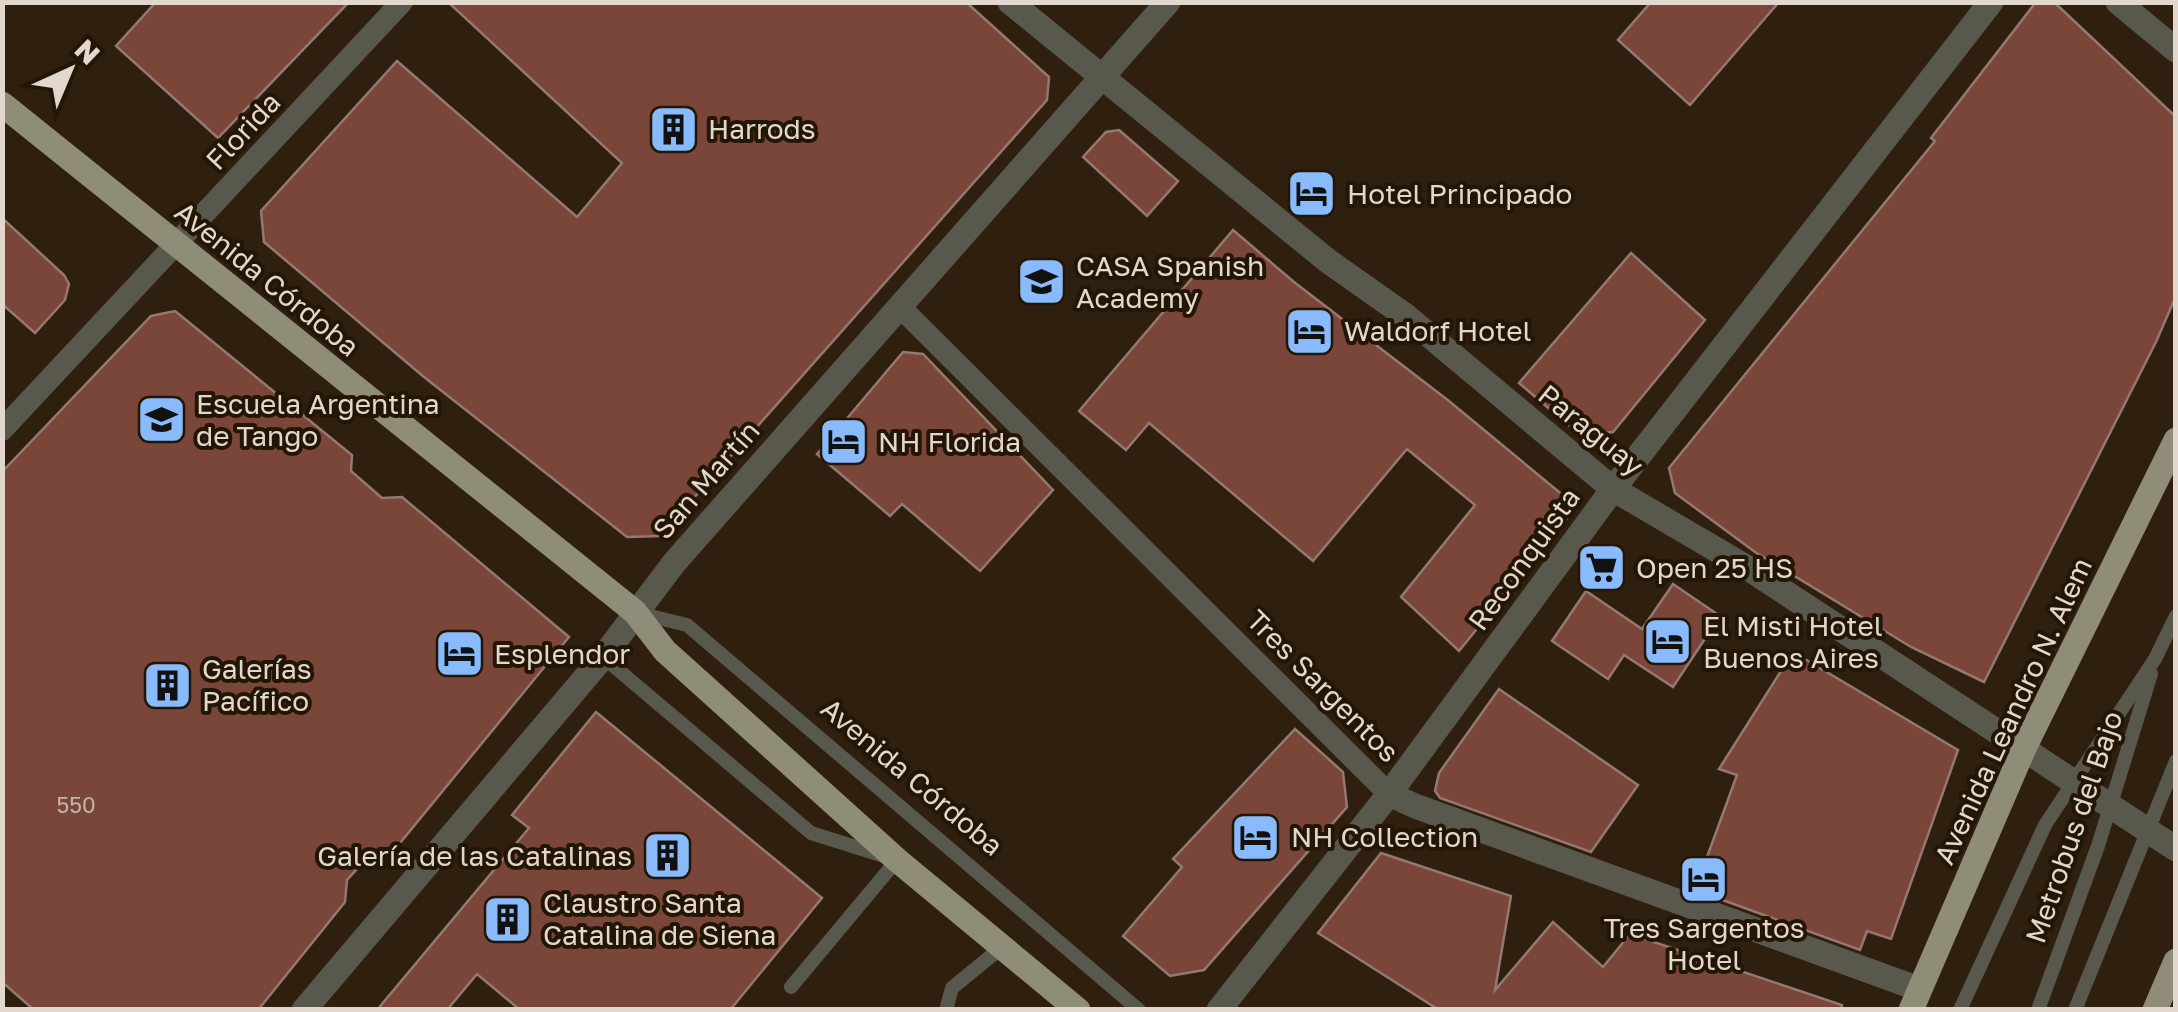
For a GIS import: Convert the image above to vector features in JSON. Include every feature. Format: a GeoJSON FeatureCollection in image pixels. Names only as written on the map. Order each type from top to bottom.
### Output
{"type":"FeatureCollection","features":[{"type":"Feature","properties":{"kind":"main road","name":"Avenida Córdoba"},"geometry":{"type":"LineString","coordinates":[[2,104],[635,612],[666,650],[897,860],[1078,1010]]}},
{"type":"Feature","properties":{"kind":"main road","name":"Avenida Leandro N. Alem"},"geometry":{"type":"LineString","coordinates":[[1915,999],[2024,748],[2176,440]]}},
{"type":"Feature","properties":{"kind":"main road"},"geometry":{"type":"LineString","coordinates":[[2156,1010],[2176,960]]}},
{"type":"Feature","properties":{"kind":"street","name":"Florida"},"geometry":{"type":"LineString","coordinates":[[2,430],[402,2]]}},
{"type":"Feature","properties":{"kind":"street","name":"Paraguay"},"geometry":{"type":"LineString","coordinates":[[1010,2],[1328,261],[1406,316],[1613,489],[1751,570],[2176,849]]}},
{"type":"Feature","properties":{"kind":"street","name":"San Martín"},"geometry":{"type":"LineString","coordinates":[[304,1010],[603,657],[674,563],[1168,2]]}},
{"type":"Feature","properties":{"kind":"street","name":"Reconquista"},"geometry":{"type":"LineString","coordinates":[[1218,1010],[1389,794],[1613,489],[1990,2]]}},
{"type":"Feature","properties":{"kind":"street"},"geometry":{"type":"LineString","coordinates":[[2118,2],[2176,50]]}},
{"type":"Feature","properties":{"kind":"street","name":"Tres Sargentos"},"geometry":{"type":"LineString","coordinates":[[900,306],[1389,794],[1915,999]]}},
{"type":"Feature","properties":{"kind":"lane","name":"Avenida Córdoba"},"geometry":{"type":"LineString","coordinates":[[635,612],[688,626],[1139,1010]]}},
{"type":"Feature","properties":{"kind":"lane","name":"Metrobus del Bajo"},"geometry":{"type":"LineString","coordinates":[[1960,1010],[2045,826],[2155,659],[2176,616]]}},
{"type":"Feature","properties":{"kind":"lane"},"geometry":{"type":"LineString","coordinates":[[603,657],[811,832],[897,860],[791,988]]}},
{"type":"Feature","properties":{"kind":"lane","name":"Metrobus del Bajo"},"geometry":{"type":"LineString","coordinates":[[2038,1010],[2128,755],[2155,659]]}},
{"type":"Feature","properties":{"kind":"lane"},"geometry":{"type":"LineString","coordinates":[[2075,1010],[2176,761]]}},
{"type":"Feature","properties":{"kind":"lane"},"geometry":{"type":"LineString","coordinates":[[946,1010],[952,988],[1002,946]]}},
{"type":"Feature","properties":{"kind":"building"},"geometry":{"type":"Polygon","coordinates":[[[156,2],[349,2],[218,138],[116,46],[156,2]]]}},
{"type":"Feature","properties":{"kind":"building"},"geometry":{"type":"Polygon","coordinates":[[[448,2],[966,2],[1049,77],[1047,100],[660,536],[627,537],[424,377],[264,242],[261,211],[397,61],[577,217],[622,163],[448,2]]]}},
{"type":"Feature","properties":{"kind":"building"},"geometry":{"type":"Polygon","coordinates":[[[1651,2],[1779,2],[1690,105],[1618,40],[1651,2]]]}},
{"type":"Feature","properties":{"kind":"building"},"geometry":{"type":"Polygon","coordinates":[[[2036,2],[2054,2],[2176,117],[2176,296],[1984,682],[1911,647],[1755,552],[1675,493],[1669,468],[1935,141],[1931,138],[2036,2]]]}},
{"type":"Feature","properties":{"kind":"building"},"geometry":{"type":"Polygon","coordinates":[[[1119,130],[1178,181],[1147,216],[1083,157],[1106,132],[1119,130]]]}},
{"type":"Feature","properties":{"kind":"building"},"geometry":{"type":"Polygon","coordinates":[[[2,218],[69,284],[65,300],[35,333],[2,304],[2,218]]]}},
{"type":"Feature","properties":{"kind":"building"},"geometry":{"type":"Polygon","coordinates":[[[1233,230],[1565,497],[1567,518],[1459,651],[1401,597],[1475,505],[1407,449],[1313,561],[1149,423],[1126,450],[1079,411],[1233,230]]]}},
{"type":"Feature","properties":{"kind":"building"},"geometry":{"type":"Polygon","coordinates":[[[1631,253],[1705,320],[1613,432],[1580,435],[1519,383],[1631,253]]]}},
{"type":"Feature","properties":{"kind":"building","name":"Galerías Pacífico"},"geometry":{"type":"Polygon","coordinates":[[[175,311],[352,455],[351,471],[382,498],[402,497],[569,637],[391,854],[370,855],[347,880],[345,902],[258,1010],[34,1010],[2,982],[2,472],[151,316],[175,311]]]}},
{"type":"Feature","properties":{"kind":"building"},"geometry":{"type":"Polygon","coordinates":[[[903,352],[923,354],[1053,490],[980,571],[902,504],[890,516],[817,454],[903,352]]]}},
{"type":"Feature","properties":{"kind":"building"},"geometry":{"type":"Polygon","coordinates":[[[1673,584],[1720,616],[1673,687],[1624,655],[1608,679],[1552,641],[1586,591],[1642,629],[1673,584]]]}},
{"type":"Feature","properties":{"kind":"building"},"geometry":{"type":"Polygon","coordinates":[[[1793,652],[1958,750],[1891,939],[1867,931],[1860,950],[1695,890],[1737,775],[1719,769],[1793,652]]]}},
{"type":"Feature","properties":{"kind":"building"},"geometry":{"type":"Polygon","coordinates":[[[1499,689],[1638,785],[1591,852],[1440,798],[1435,791],[1439,773],[1499,689]]]}},
{"type":"Feature","properties":{"kind":"building"},"geometry":{"type":"Polygon","coordinates":[[[596,712],[822,898],[730,1010],[520,1010],[477,974],[447,1010],[377,1010],[529,828],[512,815],[596,712]]]}},
{"type":"Feature","properties":{"kind":"building","name":"NH Collection"},"geometry":{"type":"Polygon","coordinates":[[[1295,729],[1343,772],[1347,807],[1204,970],[1170,976],[1123,936],[1182,867],[1173,859],[1295,729]]]}},
{"type":"Feature","properties":{"kind":"building"},"geometry":{"type":"Polygon","coordinates":[[[1381,853],[1511,896],[1495,990],[1553,922],[1603,967],[1630,934],[1842,1005],[1841,1010],[1439,1010],[1318,933],[1381,853]]]}},
{"type":"Feature","properties":{"kind":"place","name":"Harrods"},"geometry":{"type":"Point","coordinates":[673,129]}},
{"type":"Feature","properties":{"kind":"place","name":"Hotel Principado"},"geometry":{"type":"Point","coordinates":[1312,194]}},
{"type":"Feature","properties":{"kind":"place","name":"CASA Spanish Academy"},"geometry":{"type":"Point","coordinates":[1041,282]}},
{"type":"Feature","properties":{"kind":"place","name":"Waldorf Hotel"},"geometry":{"type":"Point","coordinates":[1309,331]}},
{"type":"Feature","properties":{"kind":"place","name":"Escuela Argentina de Tango"},"geometry":{"type":"Point","coordinates":[161,420]}},
{"type":"Feature","properties":{"kind":"place","name":"NH Florida"},"geometry":{"type":"Point","coordinates":[843,442]}},
{"type":"Feature","properties":{"kind":"place","name":"Open 25 HS"},"geometry":{"type":"Point","coordinates":[1601,568]}},
{"type":"Feature","properties":{"kind":"place","name":"El Misti Hotel Buenos Aires"},"geometry":{"type":"Point","coordinates":[1668,642]}},
{"type":"Feature","properties":{"kind":"place","name":"Esplendor"},"geometry":{"type":"Point","coordinates":[459,654]}},
{"type":"Feature","properties":{"kind":"place","name":"Galerías Pacífico"},"geometry":{"type":"Point","coordinates":[167,685]}},
{"type":"Feature","properties":{"kind":"place","name":"NH Collection"},"geometry":{"type":"Point","coordinates":[1256,837]}},
{"type":"Feature","properties":{"kind":"place","name":"Galería de las Catalinas"},"geometry":{"type":"Point","coordinates":[667,856]}},
{"type":"Feature","properties":{"kind":"place","name":"Tres Sargentos Hotel"},"geometry":{"type":"Point","coordinates":[1704,880]}},
{"type":"Feature","properties":{"kind":"place","name":"Claustro Santa Catalina de Siena"},"geometry":{"type":"Point","coordinates":[508,919]}}]}
